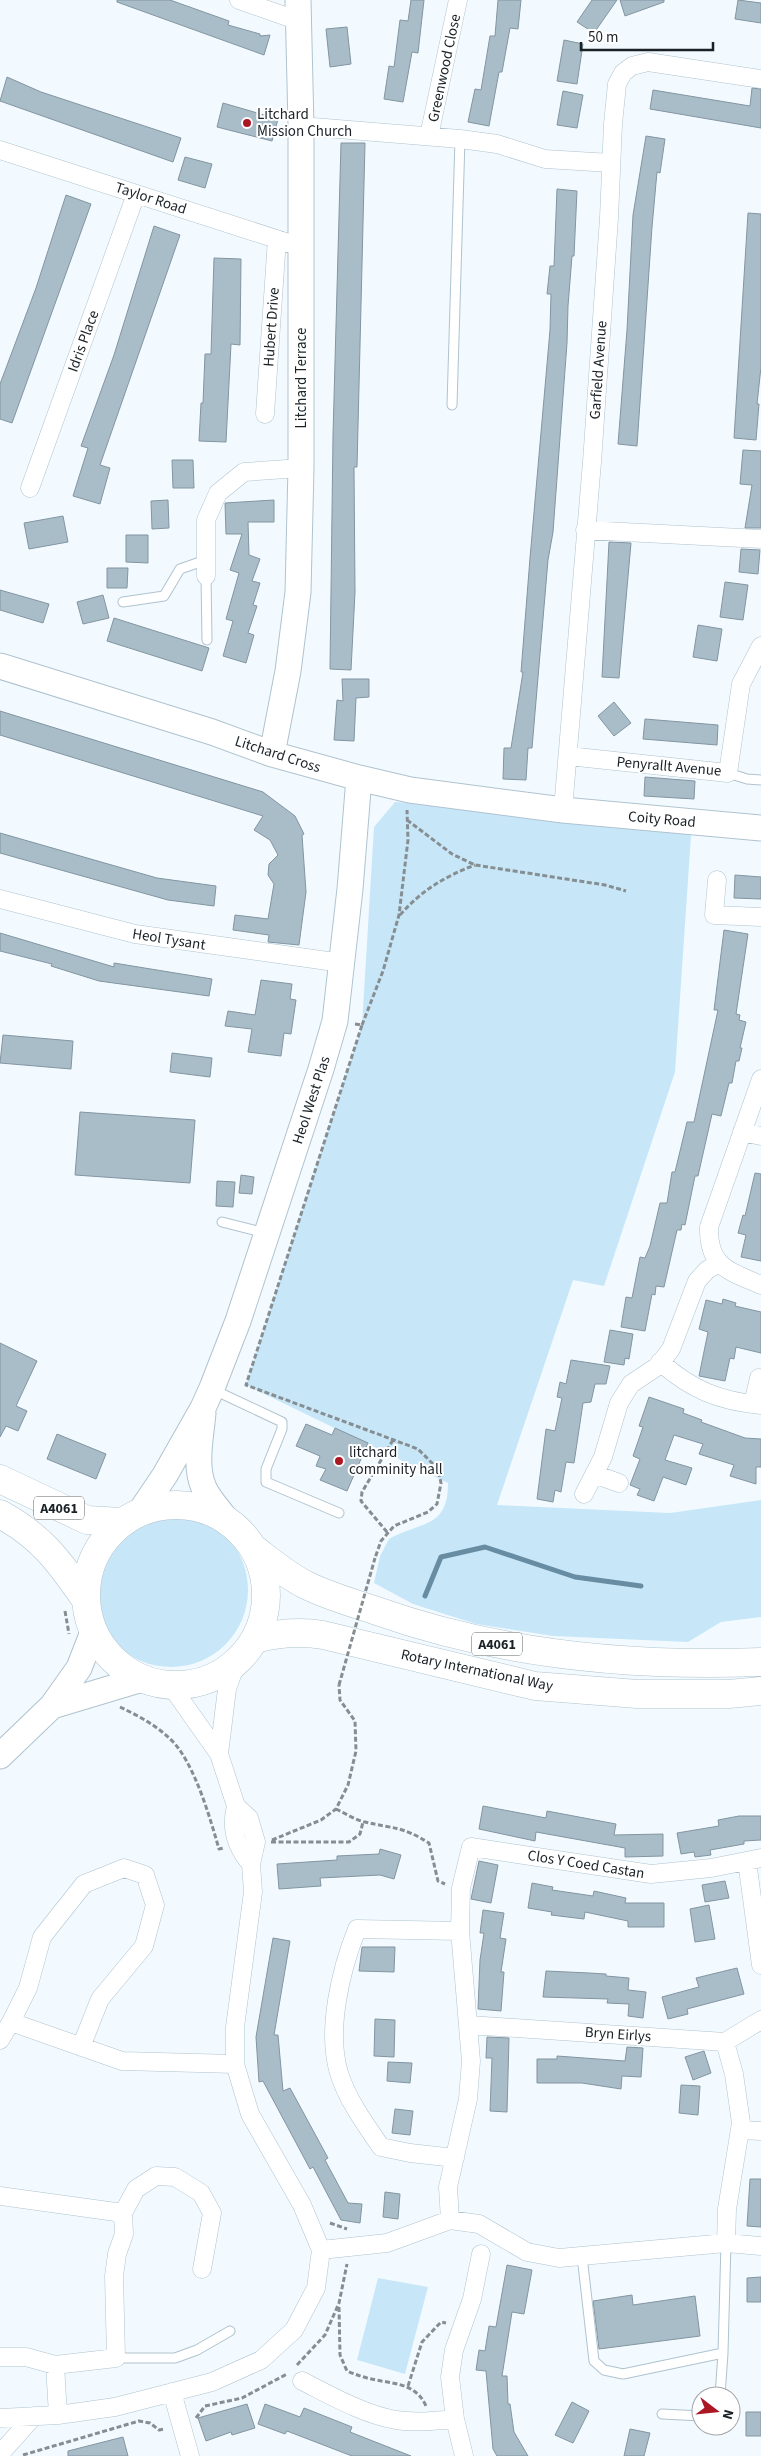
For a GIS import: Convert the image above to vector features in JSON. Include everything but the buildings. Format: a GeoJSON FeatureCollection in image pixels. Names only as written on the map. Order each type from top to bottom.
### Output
{"type":"FeatureCollection","features":[{"type":"Feature","properties":{"kind":"main road","name":"A4061"},"geometry":{"type":"LineString","coordinates":[[0,1480],[87,1520],[131,1517]]}},
{"type":"Feature","properties":{"kind":"main road"},"geometry":{"type":"LineString","coordinates":[[170,1505],[200,1508],[227,1520],[242,1533],[253,1548],[261,1565],[266,1583],[266,1602],[263,1621],[255,1639],[236,1663],[206,1681],[171,1686],[142,1679],[122,1668],[111,1657],[93,1632],[86,1600],[87,1578],[94,1557],[106,1538],[131,1517],[170,1505]]}},
{"type":"Feature","properties":{"kind":"main road","name":"A4061"},"geometry":{"type":"LineString","coordinates":[[0,1514],[29,1533],[55,1556],[86,1600]]}},
{"type":"Feature","properties":{"kind":"main road","name":"Rotary International Way"},"geometry":{"type":"LineString","coordinates":[[253,1548],[306,1585],[412,1623],[477,1641],[551,1654],[619,1662],[696,1665],[761,1662]]}},
{"type":"Feature","properties":{"kind":"main road","name":"Rotary International Way"},"geometry":{"type":"LineString","coordinates":[[255,1639],[279,1633],[301,1632],[323,1635],[536,1686],[637,1694],[761,1691]]}},
{"type":"Feature","properties":{"kind":"street"},"geometry":{"type":"LineString","coordinates":[[239,0],[298,11]]}},
{"type":"Feature","properties":{"kind":"street","name":"Greenwood Close"},"geometry":{"type":"LineString","coordinates":[[429,136],[458,0]]}},
{"type":"Feature","properties":{"kind":"street","name":"Litchard Terrace"},"geometry":{"type":"LineString","coordinates":[[272,754],[288,671],[298,592],[302,468],[301,126],[298,11]]}},
{"type":"Feature","properties":{"kind":"street","name":"Garfield Avenue"},"geometry":{"type":"LineString","coordinates":[[563,810],[604,300],[617,84],[623,73],[632,66],[648,62],[761,79]]}},
{"type":"Feature","properties":{"kind":"street"},"geometry":{"type":"LineString","coordinates":[[301,126],[460,139],[497,144],[544,159],[611,163]]}},
{"type":"Feature","properties":{"kind":"street","name":"Taylor Road"},"geometry":{"type":"LineString","coordinates":[[0,150],[301,247]]}},
{"type":"Feature","properties":{"kind":"street","name":"Idris Place"},"geometry":{"type":"LineString","coordinates":[[30,488],[136,194]]}},
{"type":"Feature","properties":{"kind":"street","name":"Hubert Drive"},"geometry":{"type":"LineString","coordinates":[[265,414],[277,239]]}},
{"type":"Feature","properties":{"kind":"street"},"geometry":{"type":"LineString","coordinates":[[206,568],[206,520],[218,493],[244,472],[302,468]]}},
{"type":"Feature","properties":{"kind":"street"},"geometry":{"type":"LineString","coordinates":[[585,530],[761,539]]}},
{"type":"Feature","properties":{"kind":"street","name":"Penyrallt Avenue"},"geometry":{"type":"LineString","coordinates":[[568,756],[728,773],[741,684],[761,646]]}},
{"type":"Feature","properties":{"kind":"street","name":"Litchard Cross"},"geometry":{"type":"LineString","coordinates":[[0,666],[212,732],[272,754],[359,778],[434,794],[563,810]]}},
{"type":"Feature","properties":{"kind":"street","name":"Heol West Plas"},"geometry":{"type":"LineString","coordinates":[[131,1517],[165,1475],[207,1398],[238,1322],[265,1233],[306,1117],[335,1022],[359,778]]}},
{"type":"Feature","properties":{"kind":"street","name":"Coity Road"},"geometry":{"type":"LineString","coordinates":[[563,810],[761,828]]}},
{"type":"Feature","properties":{"kind":"street"},"geometry":{"type":"LineString","coordinates":[[717,880],[714,915],[761,917]]}},
{"type":"Feature","properties":{"kind":"street","name":"Heol Tysant"},"geometry":{"type":"LineString","coordinates":[[0,899],[135,934],[342,962]]}},
{"type":"Feature","properties":{"kind":"street"},"geometry":{"type":"LineString","coordinates":[[761,1079],[709,1228],[708,1245],[719,1263],[728,1271],[761,1285]]}},
{"type":"Feature","properties":{"kind":"street"},"geometry":{"type":"LineString","coordinates":[[742,1132],[761,1136]]}},
{"type":"Feature","properties":{"kind":"street"},"geometry":{"type":"LineString","coordinates":[[584,1494],[603,1457],[619,1403],[630,1384],[660,1362],[671,1349],[697,1281],[707,1270],[719,1263]]}},
{"type":"Feature","properties":{"kind":"street"},"geometry":{"type":"LineString","coordinates":[[660,1362],[677,1377],[709,1395],[734,1402],[757,1404],[759,1378]]}},
{"type":"Feature","properties":{"kind":"street","name":"Heol West Plas"},"geometry":{"type":"LineString","coordinates":[[207,1398],[199,1461],[201,1478],[204,1489],[227,1520]]}},
{"type":"Feature","properties":{"kind":"street"},"geometry":{"type":"LineString","coordinates":[[594,1474],[619,1483]]}},
{"type":"Feature","properties":{"kind":"street"},"geometry":{"type":"LineString","coordinates":[[0,1756],[52,1706],[79,1668],[93,1632]]}},
{"type":"Feature","properties":{"kind":"street"},"geometry":{"type":"LineString","coordinates":[[219,1754],[227,1689],[236,1663]]}},
{"type":"Feature","properties":{"kind":"street"},"geometry":{"type":"LineString","coordinates":[[52,1706],[142,1679]]}},
{"type":"Feature","properties":{"kind":"street"},"geometry":{"type":"LineString","coordinates":[[0,2418],[58,2415],[115,2407],[212,2382],[261,2360],[294,2330],[316,2288],[321,2250],[302,2204],[250,2114],[234,2064],[235,2027],[253,1892],[251,1864],[240,1851],[232,1822],[236,1806],[219,1754],[171,1686]]}},
{"type":"Feature","properties":{"kind":"street","name":"Clos Y Coed Castan"},"geometry":{"type":"LineString","coordinates":[[461,1888],[471,1847],[651,1874],[711,1868],[754,1859]]}},
{"type":"Feature","properties":{"kind":"street"},"geometry":{"type":"LineString","coordinates":[[754,1859],[761,1965]]}},
{"type":"Feature","properties":{"kind":"street"},"geometry":{"type":"LineString","coordinates":[[0,2040],[28,1988],[42,1937],[84,1884],[124,1868],[145,1875],[155,1905],[144,1946],[100,1999],[81,2047]]}},
{"type":"Feature","properties":{"kind":"street"},"geometry":{"type":"LineString","coordinates":[[450,2220],[448,2186],[468,2099],[471,2061],[460,1931],[461,1888]]}},
{"type":"Feature","properties":{"kind":"street"},"geometry":{"type":"LineString","coordinates":[[455,2158],[410,2153],[381,2146],[362,2119],[339,2073],[333,2039],[345,1959],[357,1929],[460,1931]]}},
{"type":"Feature","properties":{"kind":"street"},"geometry":{"type":"LineString","coordinates":[[726,2243],[727,2209],[740,2130],[734,2074],[725,2042],[761,2020]]}},
{"type":"Feature","properties":{"kind":"street"},"geometry":{"type":"LineString","coordinates":[[11,2022],[122,2061],[234,2064]]}},
{"type":"Feature","properties":{"kind":"street","name":"Bryn Eirlys"},"geometry":{"type":"LineString","coordinates":[[469,2025],[725,2042]]}},
{"type":"Feature","properties":{"kind":"street"},"geometry":{"type":"LineString","coordinates":[[740,2130],[761,2131]]}},
{"type":"Feature","properties":{"kind":"street"},"geometry":{"type":"LineString","coordinates":[[0,2357],[26,2357],[56,2365],[116,2358],[114,2276],[117,2254],[124,2234],[123,2213],[136,2189],[156,2176],[174,2177],[202,2193],[212,2213],[202,2269]]}},
{"type":"Feature","properties":{"kind":"street"},"geometry":{"type":"LineString","coordinates":[[0,2196],[123,2213]]}},
{"type":"Feature","properties":{"kind":"street"},"geometry":{"type":"LineString","coordinates":[[321,2250],[364,2247],[387,2243],[450,2220],[479,2224],[527,2252],[559,2258],[726,2243],[761,2246]]}},
{"type":"Feature","properties":{"kind":"street"},"geometry":{"type":"LineString","coordinates":[[464,2456],[455,2420],[450,2377],[454,2350],[472,2299],[481,2254]]}},
{"type":"Feature","properties":{"kind":"street"},"geometry":{"type":"LineString","coordinates":[[56,2365],[58,2415]]}},
{"type":"Feature","properties":{"kind":"street"},"geometry":{"type":"LineString","coordinates":[[296,2373],[378,2416],[397,2420],[428,2422],[455,2420]]}},
{"type":"Feature","properties":{"kind":"street"},"geometry":{"type":"LineString","coordinates":[[172,2392],[190,2456]]}},
{"type":"Feature","properties":{"kind":"street"},"geometry":{"type":"LineString","coordinates":[[0,2454],[34,2416]]}},
{"type":"Feature","properties":{"kind":"lane"},"geometry":{"type":"LineString","coordinates":[[452,405],[460,139]]}},
{"type":"Feature","properties":{"kind":"lane"},"geometry":{"type":"LineString","coordinates":[[123,602],[164,596],[180,570],[206,568],[207,640]]}},
{"type":"Feature","properties":{"kind":"lane"},"geometry":{"type":"LineString","coordinates":[[728,773],[747,779],[761,780]]}},
{"type":"Feature","properties":{"kind":"lane"},"geometry":{"type":"LineString","coordinates":[[222,1222],[265,1233]]}},
{"type":"Feature","properties":{"kind":"lane"},"geometry":{"type":"LineString","coordinates":[[207,1398],[282,1422],[282,1429],[266,1469],[266,1482],[339,1512]]}},
{"type":"Feature","properties":{"kind":"lane"},"geometry":{"type":"LineString","coordinates":[[721,2386],[726,2243]]}},
{"type":"Feature","properties":{"kind":"lane"},"geometry":{"type":"LineString","coordinates":[[582,2256],[594,2361],[604,2370],[623,2374],[723,2353]]}},
{"type":"Feature","properties":{"kind":"lane"},"geometry":{"type":"LineString","coordinates":[[116,2358],[175,2358],[197,2350],[230,2331]]}},
{"type":"Feature","properties":{"kind":"lane"},"geometry":{"type":"LineString","coordinates":[[662,2414],[691,2415]]}},
{"type":"Feature","properties":{"kind":"path"},"geometry":{"type":"LineString","coordinates":[[363,1822],[360,1834],[348,1842],[265,1842],[321,1820],[336,1809],[348,1785],[356,1750],[355,1721],[340,1700],[339,1685],[375,1558],[387,1532],[394,1526],[437,1504],[441,1483],[438,1469],[418,1449],[246,1385],[362,1025],[383,971],[399,915],[408,840],[406,819],[452,854],[475,865],[605,885],[626,891]]}},
{"type":"Feature","properties":{"kind":"path"},"geometry":{"type":"LineString","coordinates":[[399,915],[417,895],[455,873],[475,865]]}},
{"type":"Feature","properties":{"kind":"path"},"geometry":{"type":"LineString","coordinates":[[335,1022],[362,1025]]}},
{"type":"Feature","properties":{"kind":"path"},"geometry":{"type":"LineString","coordinates":[[387,1532],[361,1501],[362,1492],[393,1440]]}},
{"type":"Feature","properties":{"kind":"path"},"geometry":{"type":"LineString","coordinates":[[336,1809],[363,1822],[395,1826],[413,1833],[429,1843],[438,1881],[461,1888]]}},
{"type":"Feature","properties":{"kind":"path"},"geometry":{"type":"LineString","coordinates":[[328,2218],[331,2225],[362,2233],[364,2247],[365,2259],[345,2265],[339,2303],[340,2356],[348,2371],[367,2378],[408,2386],[422,2396],[427,2409],[428,2422]]}},
{"type":"Feature","properties":{"kind":"path"},"geometry":{"type":"LineString","coordinates":[[20,2456],[139,2421],[150,2423],[159,2430],[194,2420],[205,2406],[242,2398],[296,2373],[325,2335],[339,2303]]}},
{"type":"Feature","properties":{"kind":"path"},"geometry":{"type":"LineString","coordinates":[[408,2386],[422,2342],[441,2322],[462,2325]]}},
{"type":"Feature","properties":{"kind":"shaded area"},"geometry":{"type":"Polygon","coordinates":[[[395,802],[563,810],[692,821],[675,1072],[604,1286],[573,1280],[497,1505],[670,1513],[761,1500],[761,1617],[721,1622],[688,1642],[553,1636],[476,1624],[413,1604],[374,1583],[380,1556],[389,1539],[431,1522],[438,1516],[447,1498],[448,1483],[246,1385],[362,1025],[374,827],[395,802]]]}},
{"type":"Feature","properties":{"kind":"shaded area"},"geometry":{"type":"Polygon","coordinates":[[[171,1513],[200,1519],[214,1526],[225,1536],[235,1547],[242,1561],[248,1590],[242,1619],[235,1633],[225,1644],[214,1654],[200,1661],[171,1667],[142,1661],[128,1654],[117,1644],[107,1633],[100,1619],[94,1590],[100,1561],[107,1547],[117,1536],[128,1526],[142,1519],[171,1513]]]}},
{"type":"Feature","properties":{"kind":"shaded area"},"geometry":{"type":"Polygon","coordinates":[[[378,2278],[428,2287],[405,2374],[357,2360],[378,2278]]]}},
{"type":"Feature","properties":{"kind":"waterway"},"geometry":{"type":"LineString","coordinates":[[425,1596],[441,1557],[485,1547],[575,1577],[641,1586]]}},
{"type":"Feature","properties":{"kind":"place","name":"Litchard Mission Church"},"geometry":{"type":"Point","coordinates":[247,123]}},
{"type":"Feature","properties":{"kind":"place","name":"litchard comminity hall"},"geometry":{"type":"Point","coordinates":[339,1461]}}]}
